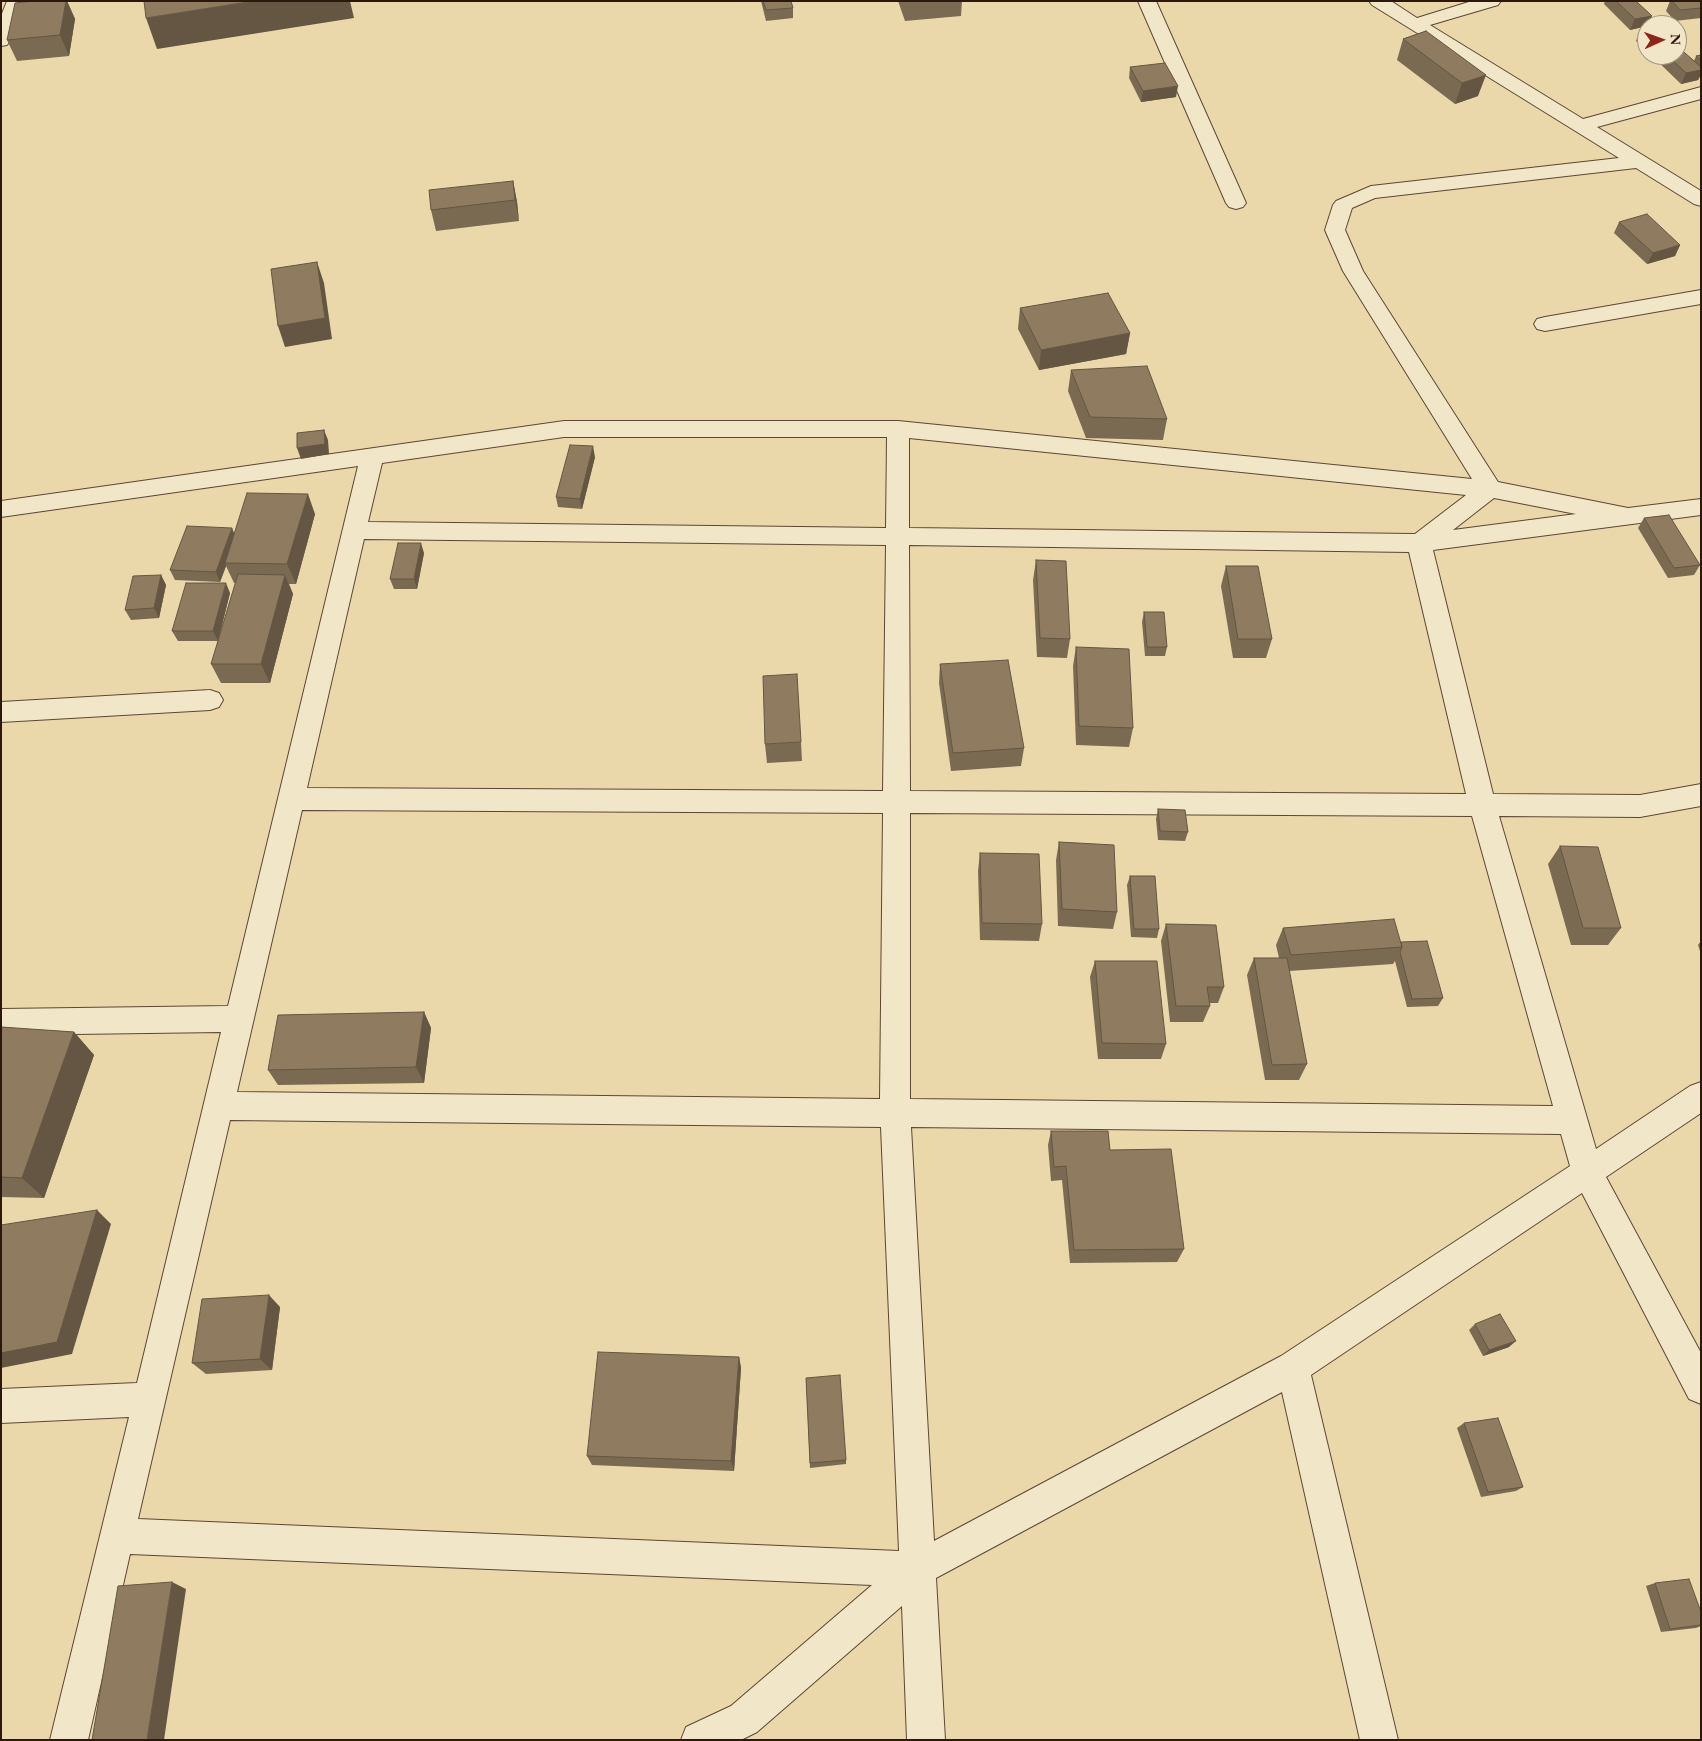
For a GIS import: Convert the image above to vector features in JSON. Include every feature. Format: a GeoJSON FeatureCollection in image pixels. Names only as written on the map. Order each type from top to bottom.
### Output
{"type":"FeatureCollection","features":[{"type":"Feature","properties":{"kind":"street"},"geometry":{"type":"LineString","coordinates":[[1,42],[16,1]]}},
{"type":"Feature","properties":{"kind":"street"},"geometry":{"type":"LineString","coordinates":[[1147,1],[1236,203]]}},
{"type":"Feature","properties":{"kind":"street"},"geometry":{"type":"LineString","coordinates":[[1378,1],[1701,200]]}},
{"type":"Feature","properties":{"kind":"street"},"geometry":{"type":"LineString","coordinates":[[1415,24],[1492,1]]}},
{"type":"Feature","properties":{"kind":"street"},"geometry":{"type":"LineString","coordinates":[[1580,126],[1701,93]]}},
{"type":"Feature","properties":{"kind":"street"},"geometry":{"type":"LineString","coordinates":[[1490,488],[1353,272],[1335,230],[1342,205],[1371,192],[1638,162]]}},
{"type":"Feature","properties":{"kind":"street"},"geometry":{"type":"LineString","coordinates":[[1545,324],[1701,296]]}},
{"type":"Feature","properties":{"kind":"street"},"geometry":{"type":"LineString","coordinates":[[1,509],[564,429],[898,429],[1490,488],[1627,516]]}},
{"type":"Feature","properties":{"kind":"street"},"geometry":{"type":"LineString","coordinates":[[898,429],[895,1113],[926,1740]]}},
{"type":"Feature","properties":{"kind":"street"},"geometry":{"type":"LineString","coordinates":[[69,1740],[372,456]]}},
{"type":"Feature","properties":{"kind":"street"},"geometry":{"type":"LineString","coordinates":[[1419,543],[1490,488]]}},
{"type":"Feature","properties":{"kind":"street"},"geometry":{"type":"LineString","coordinates":[[354,530],[1419,543],[1701,507]]}},
{"type":"Feature","properties":{"kind":"street"},"geometry":{"type":"LineString","coordinates":[[1419,543],[1482,805],[1587,1171],[1701,1387]]}},
{"type":"Feature","properties":{"kind":"street"},"geometry":{"type":"LineString","coordinates":[[1,712],[210,700]]}},
{"type":"Feature","properties":{"kind":"street"},"geometry":{"type":"LineString","coordinates":[[291,799],[1640,806],[1701,794]]}},
{"type":"Feature","properties":{"kind":"street"},"geometry":{"type":"LineString","coordinates":[[1,1022],[239,1019]]}},
{"type":"Feature","properties":{"kind":"street"},"geometry":{"type":"LineString","coordinates":[[699,1740],[744,1719],[917,1569],[1293,1368],[1701,1096]]}},
{"type":"Feature","properties":{"kind":"street"},"geometry":{"type":"LineString","coordinates":[[218,1106],[1572,1120]]}},
{"type":"Feature","properties":{"kind":"street"},"geometry":{"type":"LineString","coordinates":[[1293,1368],[1379,1740]]}},
{"type":"Feature","properties":{"kind":"street"},"geometry":{"type":"LineString","coordinates":[[1,1406],[150,1399]]}},
{"type":"Feature","properties":{"kind":"street"},"geometry":{"type":"LineString","coordinates":[[117,1536],[917,1569]]}},
{"type":"Feature","properties":{"kind":"building"},"geometry":{"type":"Polygon","coordinates":[[[66,1],[60,35],[7,40],[15,3],[66,1]]]}},
{"type":"Feature","properties":{"kind":"building"},"geometry":{"type":"Polygon","coordinates":[[[144,1],[254,1],[146,18],[144,1]]]}},
{"type":"Feature","properties":{"kind":"building"},"geometry":{"type":"Polygon","coordinates":[[[763,1],[791,1],[793,8],[766,10],[763,1]]]}},
{"type":"Feature","properties":{"kind":"building"},"geometry":{"type":"Polygon","coordinates":[[[1616,1],[1636,1],[1651,15],[1637,15],[1637,19],[1635,19],[1616,1]]]}},
{"type":"Feature","properties":{"kind":"building"},"geometry":{"type":"Polygon","coordinates":[[[1672,1],[1701,1],[1701,8],[1680,10],[1672,1]]]}},
{"type":"Feature","properties":{"kind":"building"},"geometry":{"type":"Polygon","coordinates":[[[1426,31],[1486,75],[1462,83],[1403,39],[1426,31]]]}},
{"type":"Feature","properties":{"kind":"building"},"geometry":{"type":"Polygon","coordinates":[[[1687,55],[1701,67],[1701,70],[1686,73],[1678,65],[1687,65],[1687,55]]]}},
{"type":"Feature","properties":{"kind":"building"},"geometry":{"type":"Polygon","coordinates":[[[1165,63],[1178,86],[1143,91],[1130,67],[1165,63]]]}},
{"type":"Feature","properties":{"kind":"building"},"geometry":{"type":"Polygon","coordinates":[[[513,181],[515,200],[431,210],[429,190],[513,181]]]}},
{"type":"Feature","properties":{"kind":"building"},"geometry":{"type":"Polygon","coordinates":[[[1647,214],[1680,245],[1653,253],[1619,222],[1647,214]]]}},
{"type":"Feature","properties":{"kind":"building"},"geometry":{"type":"Polygon","coordinates":[[[317,262],[325,318],[278,326],[271,269],[317,262]]]}},
{"type":"Feature","properties":{"kind":"building"},"geometry":{"type":"Polygon","coordinates":[[[1108,293],[1130,333],[1041,350],[1020,308],[1108,293]]]}},
{"type":"Feature","properties":{"kind":"building"},"geometry":{"type":"Polygon","coordinates":[[[1147,366],[1167,419],[1090,417],[1071,370],[1147,366]]]}},
{"type":"Feature","properties":{"kind":"building"},"geometry":{"type":"Polygon","coordinates":[[[324,430],[325,444],[297,448],[297,433],[324,430]]]}},
{"type":"Feature","properties":{"kind":"building"},"geometry":{"type":"Polygon","coordinates":[[[570,445],[593,446],[580,499],[556,497],[570,445]]]}},
{"type":"Feature","properties":{"kind":"building"},"geometry":{"type":"Polygon","coordinates":[[[247,493],[308,494],[287,564],[225,563],[247,493]]]}},
{"type":"Feature","properties":{"kind":"building"},"geometry":{"type":"Polygon","coordinates":[[[1669,515],[1700,565],[1674,568],[1644,518],[1669,515]]]}},
{"type":"Feature","properties":{"kind":"building"},"geometry":{"type":"Polygon","coordinates":[[[187,526],[232,528],[216,572],[170,570],[187,526]]]}},
{"type":"Feature","properties":{"kind":"building"},"geometry":{"type":"Polygon","coordinates":[[[398,543],[421,543],[414,579],[390,579],[398,543]]]}},
{"type":"Feature","properties":{"kind":"building"},"geometry":{"type":"Polygon","coordinates":[[[1036,560],[1066,561],[1070,639],[1040,638],[1036,560]]]}},
{"type":"Feature","properties":{"kind":"building"},"geometry":{"type":"Polygon","coordinates":[[[1226,566],[1258,566],[1272,639],[1238,639],[1226,566]]]}},
{"type":"Feature","properties":{"kind":"building"},"geometry":{"type":"Polygon","coordinates":[[[238,574],[285,575],[261,664],[211,664],[238,574]]]}},
{"type":"Feature","properties":{"kind":"building"},"geometry":{"type":"Polygon","coordinates":[[[161,575],[154,608],[125,610],[133,576],[161,575]]]}},
{"type":"Feature","properties":{"kind":"building"},"geometry":{"type":"Polygon","coordinates":[[[186,583],[226,583],[213,631],[172,631],[186,583]]]}},
{"type":"Feature","properties":{"kind":"building"},"geometry":{"type":"Polygon","coordinates":[[[1144,612],[1164,612],[1167,647],[1147,647],[1144,612]]]}},
{"type":"Feature","properties":{"kind":"building"},"geometry":{"type":"Polygon","coordinates":[[[1076,647],[1129,649],[1133,728],[1079,726],[1076,647]]]}},
{"type":"Feature","properties":{"kind":"building"},"geometry":{"type":"Polygon","coordinates":[[[1008,660],[1024,748],[953,753],[940,664],[1008,660]]]}},
{"type":"Feature","properties":{"kind":"building"},"geometry":{"type":"Polygon","coordinates":[[[797,674],[801,742],[765,744],[763,676],[797,674]]]}},
{"type":"Feature","properties":{"kind":"building"},"geometry":{"type":"Polygon","coordinates":[[[1158,809],[1185,810],[1188,832],[1160,831],[1158,809]]]}},
{"type":"Feature","properties":{"kind":"building"},"geometry":{"type":"Polygon","coordinates":[[[1059,842],[1114,845],[1117,912],[1062,909],[1059,842]]]}},
{"type":"Feature","properties":{"kind":"building"},"geometry":{"type":"Polygon","coordinates":[[[1560,846],[1598,847],[1621,928],[1583,928],[1560,846]]]}},
{"type":"Feature","properties":{"kind":"building"},"geometry":{"type":"Polygon","coordinates":[[[980,853],[1039,854],[1042,924],[982,923],[980,853]]]}},
{"type":"Feature","properties":{"kind":"building"},"geometry":{"type":"Polygon","coordinates":[[[1130,876],[1155,876],[1159,929],[1134,929],[1130,876]]]}},
{"type":"Feature","properties":{"kind":"building"},"geometry":{"type":"Polygon","coordinates":[[[1394,919],[1402,947],[1291,955],[1283,928],[1394,919]]]}},
{"type":"Feature","properties":{"kind":"building"},"geometry":{"type":"Polygon","coordinates":[[[1166,924],[1216,925],[1224,987],[1207,987],[1210,1006],[1176,1006],[1166,924]]]}},
{"type":"Feature","properties":{"kind":"building"},"geometry":{"type":"Polygon","coordinates":[[[1427,941],[1443,998],[1412,999],[1400,952],[1401,942],[1427,941]]]}},
{"type":"Feature","properties":{"kind":"building"},"geometry":{"type":"Polygon","coordinates":[[[1254,958],[1287,958],[1307,1064],[1272,1065],[1254,958]]]}},
{"type":"Feature","properties":{"kind":"building"},"geometry":{"type":"Polygon","coordinates":[[[1095,961],[1157,961],[1166,1044],[1102,1043],[1095,961]]]}},
{"type":"Feature","properties":{"kind":"building"},"geometry":{"type":"Polygon","coordinates":[[[424,1012],[416,1067],[268,1070],[278,1015],[424,1012]]]}},
{"type":"Feature","properties":{"kind":"building"},"geometry":{"type":"Polygon","coordinates":[[[1,1027],[74,1032],[22,1178],[1,1177],[1,1027]]]}},
{"type":"Feature","properties":{"kind":"building"},"geometry":{"type":"Polygon","coordinates":[[[1051,1131],[1108,1131],[1110,1150],[1171,1149],[1184,1249],[1074,1250],[1066,1166],[1054,1167],[1051,1131]]]}},
{"type":"Feature","properties":{"kind":"building"},"geometry":{"type":"Polygon","coordinates":[[[97,1210],[57,1342],[1,1353],[1,1225],[97,1210]]]}},
{"type":"Feature","properties":{"kind":"building"},"geometry":{"type":"Polygon","coordinates":[[[269,1295],[260,1359],[192,1363],[202,1299],[269,1295]]]}},
{"type":"Feature","properties":{"kind":"building"},"geometry":{"type":"Polygon","coordinates":[[[1500,1314],[1516,1341],[1489,1350],[1475,1324],[1500,1314]]]}},
{"type":"Feature","properties":{"kind":"building"},"geometry":{"type":"Polygon","coordinates":[[[598,1352],[739,1357],[731,1461],[587,1456],[598,1352]]]}},
{"type":"Feature","properties":{"kind":"building"},"geometry":{"type":"Polygon","coordinates":[[[840,1375],[846,1460],[810,1463],[806,1378],[840,1375]]]}},
{"type":"Feature","properties":{"kind":"building"},"geometry":{"type":"Polygon","coordinates":[[[1498,1418],[1523,1487],[1488,1492],[1464,1423],[1498,1418]]]}},
{"type":"Feature","properties":{"kind":"building"},"geometry":{"type":"Polygon","coordinates":[[[1689,1579],[1701,1612],[1701,1625],[1670,1629],[1655,1583],[1689,1579]]]}},
{"type":"Feature","properties":{"kind":"building"},"geometry":{"type":"Polygon","coordinates":[[[172,1582],[147,1740],[92,1740],[118,1586],[172,1582]]]}}]}
